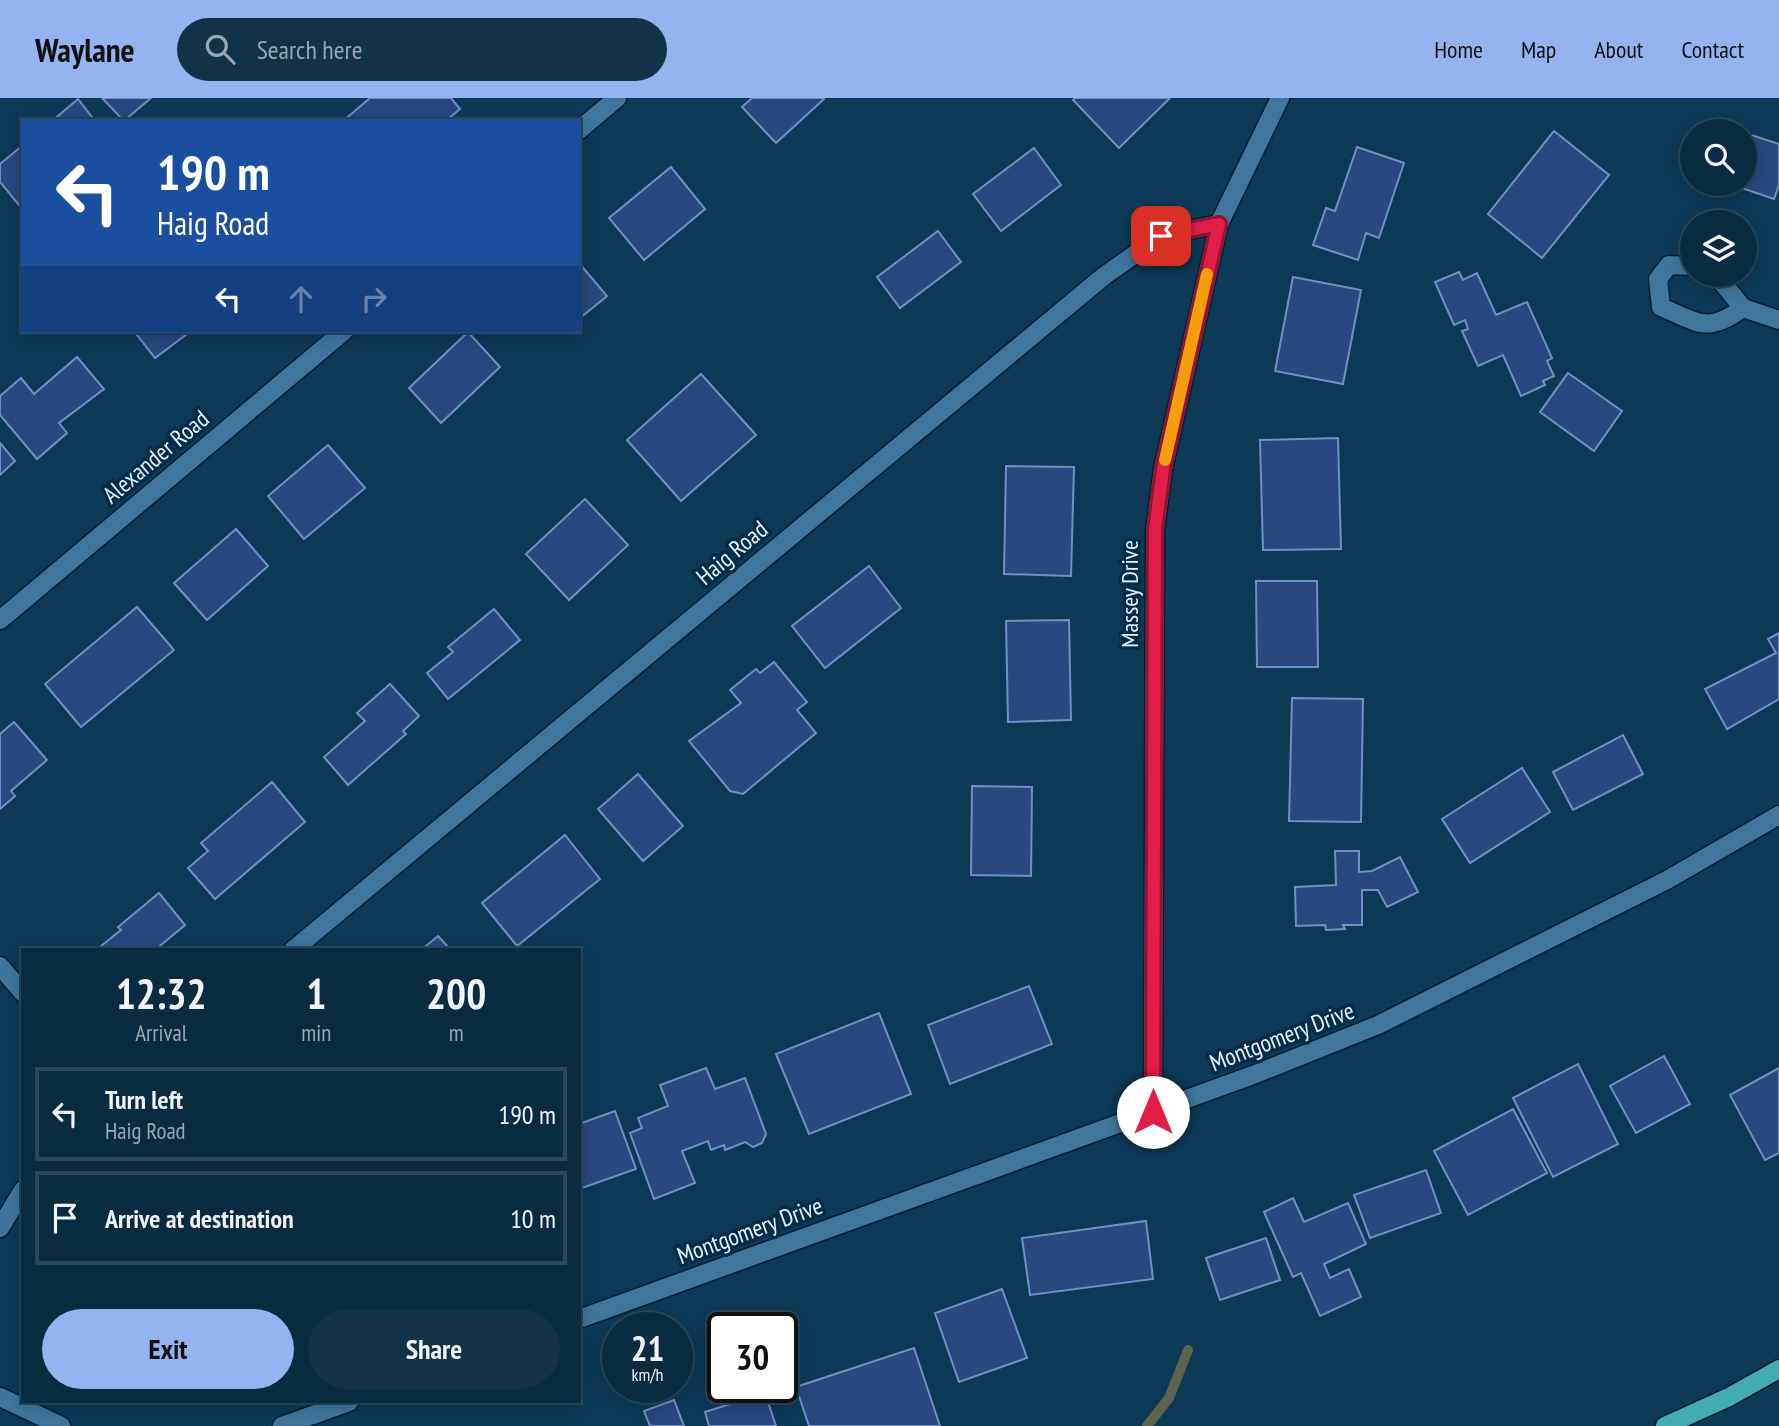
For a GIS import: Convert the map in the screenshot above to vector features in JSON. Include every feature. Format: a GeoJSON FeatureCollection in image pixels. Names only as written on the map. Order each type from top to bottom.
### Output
{"type":"FeatureCollection","features":[{"type":"Feature","properties":{"kind":"main road"},"geometry":{"type":"LineString","coordinates":[[1665,1426],[1729,1397],[1779,1369]]}},
{"type":"Feature","properties":{"kind":"street"},"geometry":{"type":"LineString","coordinates":[[581,128],[617,98]]}},
{"type":"Feature","properties":{"kind":"street","name":"Massey Drive"},"geometry":{"type":"LineString","coordinates":[[1153,1112],[1155,530],[1163,469],[1219,224],[1280,98]]}},
{"type":"Feature","properties":{"kind":"street","name":"Haig Road"},"geometry":{"type":"LineString","coordinates":[[295,948],[1104,276],[1161,236],[1219,224]]}},
{"type":"Feature","properties":{"kind":"street"},"geometry":{"type":"LineString","coordinates":[[1680,265],[1669,265],[1658,279],[1661,307],[1706,326],[1724,322],[1743,307]]}},
{"type":"Feature","properties":{"kind":"street"},"geometry":{"type":"LineString","coordinates":[[1726,287],[1743,307],[1779,320]]}},
{"type":"Feature","properties":{"kind":"street","name":"Alexander Road"},"geometry":{"type":"LineString","coordinates":[[0,620],[342,333]]}},
{"type":"Feature","properties":{"kind":"street","name":"Montgomery Drive"},"geometry":{"type":"LineString","coordinates":[[581,1318],[1153,1112],[1378,1026],[1667,880],[1779,815]]}},
{"type":"Feature","properties":{"kind":"street"},"geometry":{"type":"LineString","coordinates":[[0,966],[21,991]]}},
{"type":"Feature","properties":{"kind":"street"},"geometry":{"type":"LineString","coordinates":[[0,1228],[21,1193]]}},
{"type":"Feature","properties":{"kind":"street"},"geometry":{"type":"LineString","coordinates":[[0,1397],[61,1426]]}},
{"type":"Feature","properties":{"kind":"street"},"geometry":{"type":"LineString","coordinates":[[282,1426],[346,1403]]}},
{"type":"Feature","properties":{"kind":"building"},"geometry":{"type":"Polygon","coordinates":[[[102,98],[151,98],[126,119],[122,119],[102,98]]]}},
{"type":"Feature","properties":{"kind":"building"},"geometry":{"type":"Polygon","coordinates":[[[370,98],[451,98],[460,109],[448,119],[345,119],[370,98]]]}},
{"type":"Feature","properties":{"kind":"building"},"geometry":{"type":"Polygon","coordinates":[[[752,98],[824,99],[776,143],[742,107],[752,98]]]}},
{"type":"Feature","properties":{"kind":"building"},"geometry":{"type":"Polygon","coordinates":[[[1170,98],[1119,148],[1073,100],[1170,98]]]}},
{"type":"Feature","properties":{"kind":"building"},"geometry":{"type":"Polygon","coordinates":[[[78,99],[93,119],[54,119],[78,99]]]}},
{"type":"Feature","properties":{"kind":"building"},"geometry":{"type":"Polygon","coordinates":[[[1554,131],[1609,175],[1542,258],[1488,214],[1554,131]]]}},
{"type":"Feature","properties":{"kind":"building"},"geometry":{"type":"Polygon","coordinates":[[[1757,137],[1779,144],[1779,185],[1774,199],[1757,193],[1757,137]]]}},
{"type":"Feature","properties":{"kind":"building"},"geometry":{"type":"Polygon","coordinates":[[[21,147],[21,208],[0,182],[0,164],[21,147]]]}},
{"type":"Feature","properties":{"kind":"building"},"geometry":{"type":"Polygon","coordinates":[[[1357,147],[1404,163],[1379,238],[1366,233],[1358,260],[1313,245],[1326,208],[1335,211],[1357,147]]]}},
{"type":"Feature","properties":{"kind":"building"},"geometry":{"type":"Polygon","coordinates":[[[1034,148],[1061,185],[1001,231],[973,194],[1034,148]]]}},
{"type":"Feature","properties":{"kind":"building"},"geometry":{"type":"Polygon","coordinates":[[[671,167],[705,209],[644,260],[609,218],[671,167]]]}},
{"type":"Feature","properties":{"kind":"building"},"geometry":{"type":"Polygon","coordinates":[[[938,231],[961,262],[900,308],[877,277],[938,231]]]}},
{"type":"Feature","properties":{"kind":"building"},"geometry":{"type":"Polygon","coordinates":[[[581,265],[607,296],[581,317],[581,265]]]}},
{"type":"Feature","properties":{"kind":"building"},"geometry":{"type":"Polygon","coordinates":[[[1459,272],[1463,280],[1477,273],[1496,315],[1527,302],[1552,358],[1547,361],[1554,376],[1543,381],[1545,385],[1521,396],[1503,355],[1478,366],[1462,331],[1468,329],[1465,320],[1454,325],[1435,282],[1459,272]]]}},
{"type":"Feature","properties":{"kind":"building"},"geometry":{"type":"Polygon","coordinates":[[[1293,277],[1361,290],[1343,384],[1275,371],[1293,277]]]}},
{"type":"Feature","properties":{"kind":"building"},"geometry":{"type":"Polygon","coordinates":[[[136,333],[188,333],[155,358],[136,333]]]}},
{"type":"Feature","properties":{"kind":"building"},"geometry":{"type":"Polygon","coordinates":[[[467,333],[500,367],[441,423],[409,388],[467,333]]]}},
{"type":"Feature","properties":{"kind":"building"},"geometry":{"type":"Polygon","coordinates":[[[77,357],[104,389],[59,423],[67,433],[37,459],[0,415],[0,396],[21,378],[34,394],[77,357]]]}},
{"type":"Feature","properties":{"kind":"building"},"geometry":{"type":"Polygon","coordinates":[[[1568,373],[1622,411],[1594,451],[1540,412],[1568,373]]]}},
{"type":"Feature","properties":{"kind":"building"},"geometry":{"type":"Polygon","coordinates":[[[701,374],[756,435],[681,501],[627,440],[701,374]]]}},
{"type":"Feature","properties":{"kind":"building"},"geometry":{"type":"Polygon","coordinates":[[[1338,438],[1341,549],[1263,550],[1260,440],[1338,438]]]}},
{"type":"Feature","properties":{"kind":"building"},"geometry":{"type":"Polygon","coordinates":[[[0,443],[15,461],[0,475],[0,443]]]}},
{"type":"Feature","properties":{"kind":"building"},"geometry":{"type":"Polygon","coordinates":[[[328,445],[365,488],[304,539],[268,496],[328,445]]]}},
{"type":"Feature","properties":{"kind":"building"},"geometry":{"type":"Polygon","coordinates":[[[1006,466],[1074,467],[1071,576],[1004,574],[1006,466]]]}},
{"type":"Feature","properties":{"kind":"building"},"geometry":{"type":"Polygon","coordinates":[[[585,499],[628,545],[569,600],[526,554],[585,499]]]}},
{"type":"Feature","properties":{"kind":"building"},"geometry":{"type":"Polygon","coordinates":[[[236,529],[268,566],[207,620],[174,583],[236,529]]]}},
{"type":"Feature","properties":{"kind":"building"},"geometry":{"type":"Polygon","coordinates":[[[869,566],[901,608],[825,668],[792,626],[869,566]]]}},
{"type":"Feature","properties":{"kind":"building"},"geometry":{"type":"Polygon","coordinates":[[[1256,581],[1317,581],[1318,667],[1257,667],[1256,581]]]}},
{"type":"Feature","properties":{"kind":"building"},"geometry":{"type":"Polygon","coordinates":[[[137,607],[174,650],[81,727],[45,684],[137,607]]]}},
{"type":"Feature","properties":{"kind":"building"},"geometry":{"type":"Polygon","coordinates":[[[494,609],[520,640],[448,699],[427,673],[453,652],[448,647],[494,609]]]}},
{"type":"Feature","properties":{"kind":"building"},"geometry":{"type":"Polygon","coordinates":[[[1069,620],[1071,720],[1008,722],[1006,621],[1069,620]]]}},
{"type":"Feature","properties":{"kind":"building"},"geometry":{"type":"Polygon","coordinates":[[[1779,633],[1779,699],[1727,729],[1705,689],[1776,653],[1768,639],[1779,633]]]}},
{"type":"Feature","properties":{"kind":"building"},"geometry":{"type":"Polygon","coordinates":[[[774,662],[807,702],[797,710],[816,733],[743,794],[730,791],[689,741],[741,703],[730,690],[756,669],[760,673],[774,662]]]}},
{"type":"Feature","properties":{"kind":"building"},"geometry":{"type":"Polygon","coordinates":[[[390,684],[419,716],[403,731],[406,734],[348,785],[324,757],[365,721],[357,713],[390,684]]]}},
{"type":"Feature","properties":{"kind":"building"},"geometry":{"type":"Polygon","coordinates":[[[1292,698],[1363,699],[1361,822],[1289,821],[1292,698]]]}},
{"type":"Feature","properties":{"kind":"building"},"geometry":{"type":"Polygon","coordinates":[[[14,722],[47,760],[11,791],[15,796],[0,809],[0,734],[14,722]]]}},
{"type":"Feature","properties":{"kind":"building"},"geometry":{"type":"Polygon","coordinates":[[[1623,735],[1643,774],[1573,810],[1553,772],[1623,735]]]}},
{"type":"Feature","properties":{"kind":"building"},"geometry":{"type":"Polygon","coordinates":[[[1522,768],[1550,812],[1470,863],[1442,819],[1522,768]]]}},
{"type":"Feature","properties":{"kind":"building"},"geometry":{"type":"Polygon","coordinates":[[[638,774],[683,826],[643,861],[598,809],[638,774]]]}},
{"type":"Feature","properties":{"kind":"building"},"geometry":{"type":"Polygon","coordinates":[[[272,782],[305,822],[215,899],[188,868],[208,851],[201,843],[272,782]]]}},
{"type":"Feature","properties":{"kind":"building"},"geometry":{"type":"Polygon","coordinates":[[[972,786],[1032,787],[1031,876],[971,875],[972,786]]]}},
{"type":"Feature","properties":{"kind":"building"},"geometry":{"type":"Polygon","coordinates":[[[565,835],[600,879],[517,946],[482,903],[565,835]]]}},
{"type":"Feature","properties":{"kind":"building"},"geometry":{"type":"Polygon","coordinates":[[[1335,851],[1359,851],[1359,872],[1372,871],[1400,857],[1418,892],[1387,907],[1378,890],[1362,890],[1362,925],[1343,925],[1345,929],[1326,930],[1325,925],[1296,926],[1295,887],[1336,885],[1335,851]]]}},
{"type":"Feature","properties":{"kind":"building"},"geometry":{"type":"Polygon","coordinates":[[[159,893],[185,925],[157,948],[98,948],[121,930],[118,927],[159,893]]]}},
{"type":"Feature","properties":{"kind":"building"},"geometry":{"type":"Polygon","coordinates":[[[438,936],[449,948],[423,948],[438,936]]]}},
{"type":"Feature","properties":{"kind":"building"},"geometry":{"type":"Polygon","coordinates":[[[1029,986],[1052,1044],[950,1084],[928,1025],[1029,986]]]}},
{"type":"Feature","properties":{"kind":"building"},"geometry":{"type":"Polygon","coordinates":[[[879,1013],[911,1094],[809,1134],[776,1054],[879,1013]]]}},
{"type":"Feature","properties":{"kind":"building"},"geometry":{"type":"Polygon","coordinates":[[[1664,1056],[1690,1104],[1636,1133],[1610,1086],[1664,1056]]]}},
{"type":"Feature","properties":{"kind":"building"},"geometry":{"type":"Polygon","coordinates":[[[1578,1064],[1618,1144],[1553,1177],[1513,1098],[1578,1064]]]}},
{"type":"Feature","properties":{"kind":"building"},"geometry":{"type":"Polygon","coordinates":[[[706,1068],[715,1089],[745,1078],[766,1134],[762,1143],[753,1147],[745,1142],[725,1150],[724,1145],[711,1150],[708,1141],[682,1151],[695,1183],[654,1199],[630,1133],[642,1128],[638,1118],[668,1106],[660,1085],[706,1068]]]}},
{"type":"Feature","properties":{"kind":"building"},"geometry":{"type":"Polygon","coordinates":[[[1779,1068],[1779,1153],[1765,1160],[1730,1095],[1779,1068]]]}},
{"type":"Feature","properties":{"kind":"building"},"geometry":{"type":"Polygon","coordinates":[[[1513,1109],[1547,1173],[1468,1215],[1434,1151],[1513,1109]]]}},
{"type":"Feature","properties":{"kind":"building"},"geometry":{"type":"Polygon","coordinates":[[[615,1111],[636,1169],[581,1188],[581,1123],[615,1111]]]}},
{"type":"Feature","properties":{"kind":"building"},"geometry":{"type":"Polygon","coordinates":[[[1426,1170],[1441,1213],[1370,1238],[1354,1195],[1426,1170]]]}},
{"type":"Feature","properties":{"kind":"building"},"geometry":{"type":"Polygon","coordinates":[[[1293,1198],[1304,1222],[1348,1203],[1366,1244],[1324,1264],[1330,1278],[1349,1269],[1361,1297],[1320,1316],[1301,1273],[1293,1277],[1264,1212],[1293,1198]]]}},
{"type":"Feature","properties":{"kind":"building"},"geometry":{"type":"Polygon","coordinates":[[[1146,1221],[1153,1279],[1030,1295],[1022,1238],[1146,1221]]]}},
{"type":"Feature","properties":{"kind":"building"},"geometry":{"type":"Polygon","coordinates":[[[1266,1238],[1280,1280],[1220,1300],[1206,1258],[1266,1238]]]}},
{"type":"Feature","properties":{"kind":"building"},"geometry":{"type":"Polygon","coordinates":[[[1002,1289],[1027,1358],[959,1382],[935,1313],[1002,1289]]]}},
{"type":"Feature","properties":{"kind":"building"},"geometry":{"type":"Polygon","coordinates":[[[914,1348],[940,1426],[809,1426],[798,1386],[914,1348]]]}},
{"type":"Feature","properties":{"kind":"building"},"geometry":{"type":"Polygon","coordinates":[[[666,1403],[675,1403],[684,1426],[650,1426],[644,1411],[666,1403]]]}},
{"type":"Feature","properties":{"kind":"building"},"geometry":{"type":"Polygon","coordinates":[[[733,1403],[768,1403],[776,1426],[709,1426],[705,1412],[733,1403]]]}},
{"type":"Feature","properties":{"kind":"waterway"},"geometry":{"type":"LineString","coordinates":[[1147,1426],[1169,1398],[1188,1350]]}},
{"type":"Feature","properties":{"kind":"slow traffic"},"geometry":{"type":"LineString","coordinates":[[1165,460],[1207,274]]}},
{"type":"Feature","properties":{"kind":"route"},"geometry":{"type":"LineString","coordinates":[[1153,1112],[1155,530],[1163,469],[1219,224],[1161,236]]}}]}
